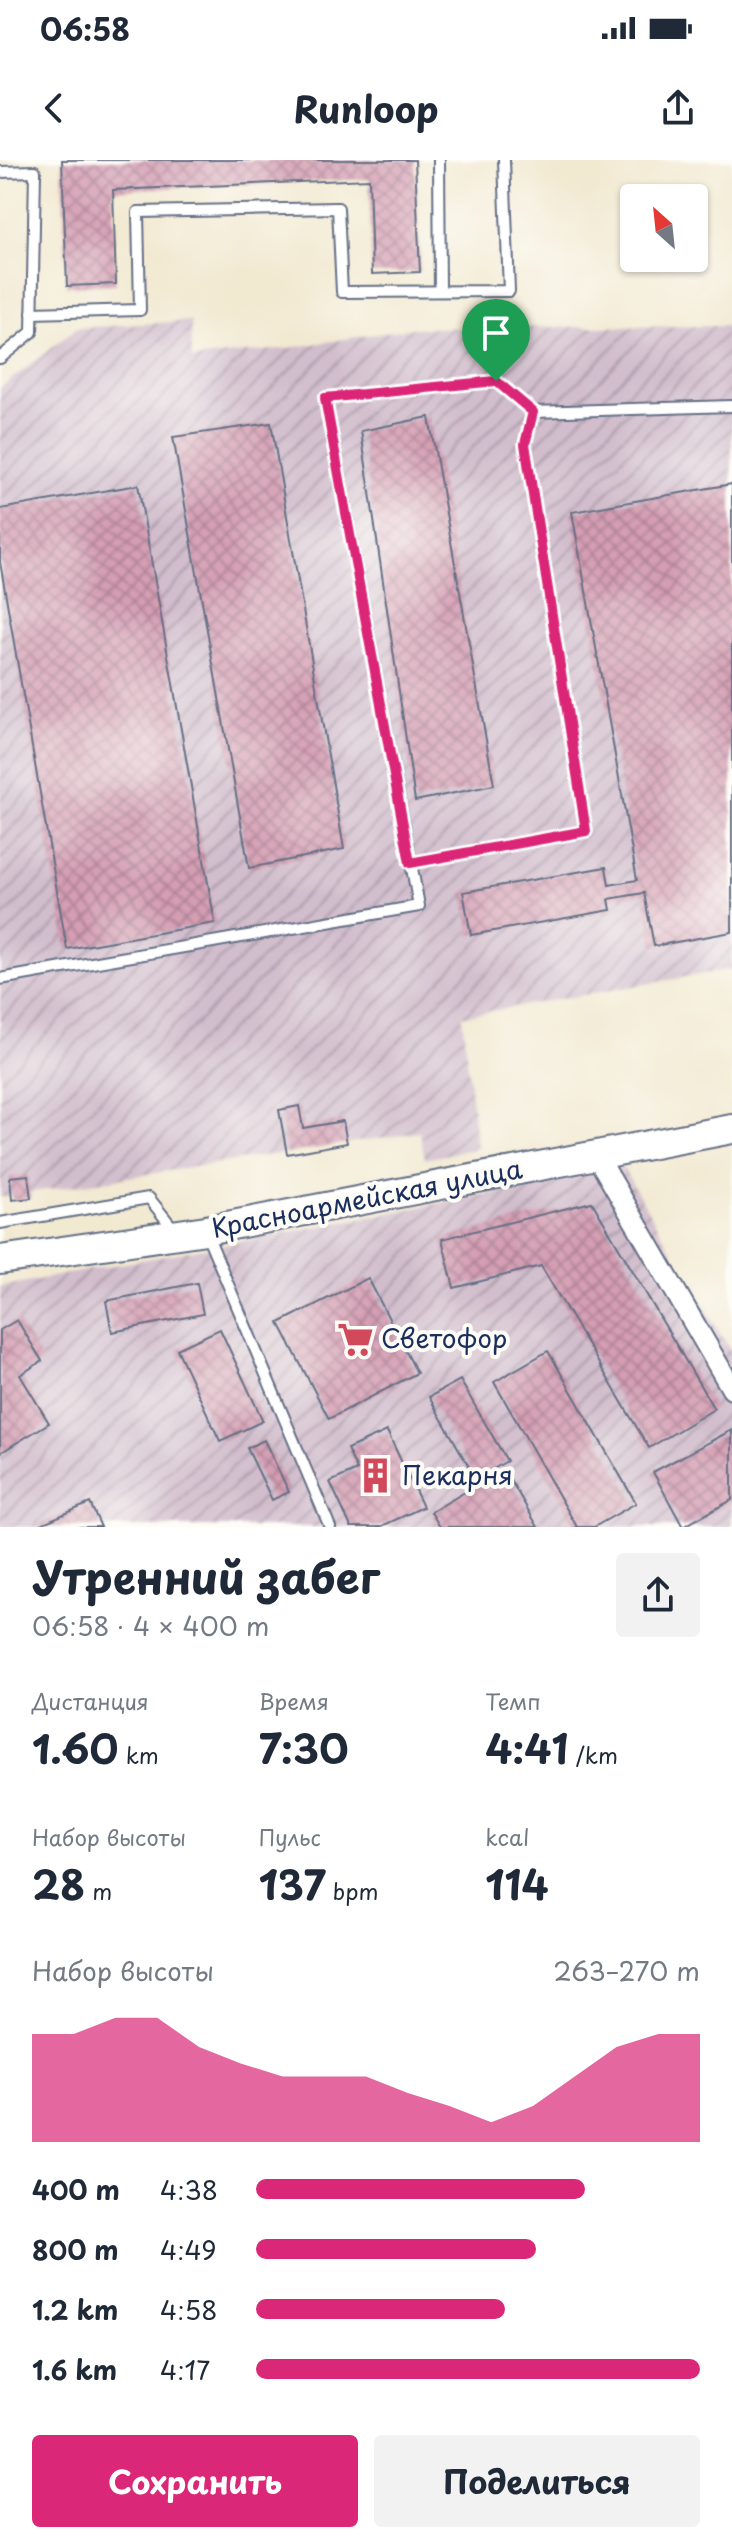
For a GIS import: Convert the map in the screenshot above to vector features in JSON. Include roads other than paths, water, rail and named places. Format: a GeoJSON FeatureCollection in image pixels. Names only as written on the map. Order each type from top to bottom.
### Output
{"type":"FeatureCollection","features":[{"type":"Feature","properties":{"kind":"street","name":"Красноармейская улица"},"geometry":{"type":"LineString","coordinates":[[0,1260],[206,1230],[732,1129]]}},
{"type":"Feature","properties":{"kind":"street"},"geometry":{"type":"LineString","coordinates":[[597,1156],[732,1389]]}},
{"type":"Feature","properties":{"kind":"lane"},"geometry":{"type":"LineString","coordinates":[[439,160],[440,291]]}},
{"type":"Feature","properties":{"kind":"lane"},"geometry":{"type":"LineString","coordinates":[[32,313],[140,310],[138,212],[338,208],[342,292],[509,291],[504,160]]}},
{"type":"Feature","properties":{"kind":"lane"},"geometry":{"type":"LineString","coordinates":[[0,172],[35,166],[32,332],[0,358]]}},
{"type":"Feature","properties":{"kind":"lane"},"geometry":{"type":"LineString","coordinates":[[0,979],[419,906],[325,398],[496,381],[533,412],[732,406]]}},
{"type":"Feature","properties":{"kind":"lane"},"geometry":{"type":"LineString","coordinates":[[410,863],[586,831],[525,444],[533,412]]}},
{"type":"Feature","properties":{"kind":"lane"},"geometry":{"type":"LineString","coordinates":[[0,1223],[149,1198],[177,1234]]}},
{"type":"Feature","properties":{"kind":"lane"},"geometry":{"type":"LineString","coordinates":[[206,1230],[330,1527]]}},
{"type":"Feature","properties":{"kind":"place","name":"Светофор"},"geometry":{"type":"Point","coordinates":[355,1339]}},
{"type":"Feature","properties":{"kind":"place","name":"Пекарня"},"geometry":{"type":"Point","coordinates":[376,1476]}}]}
